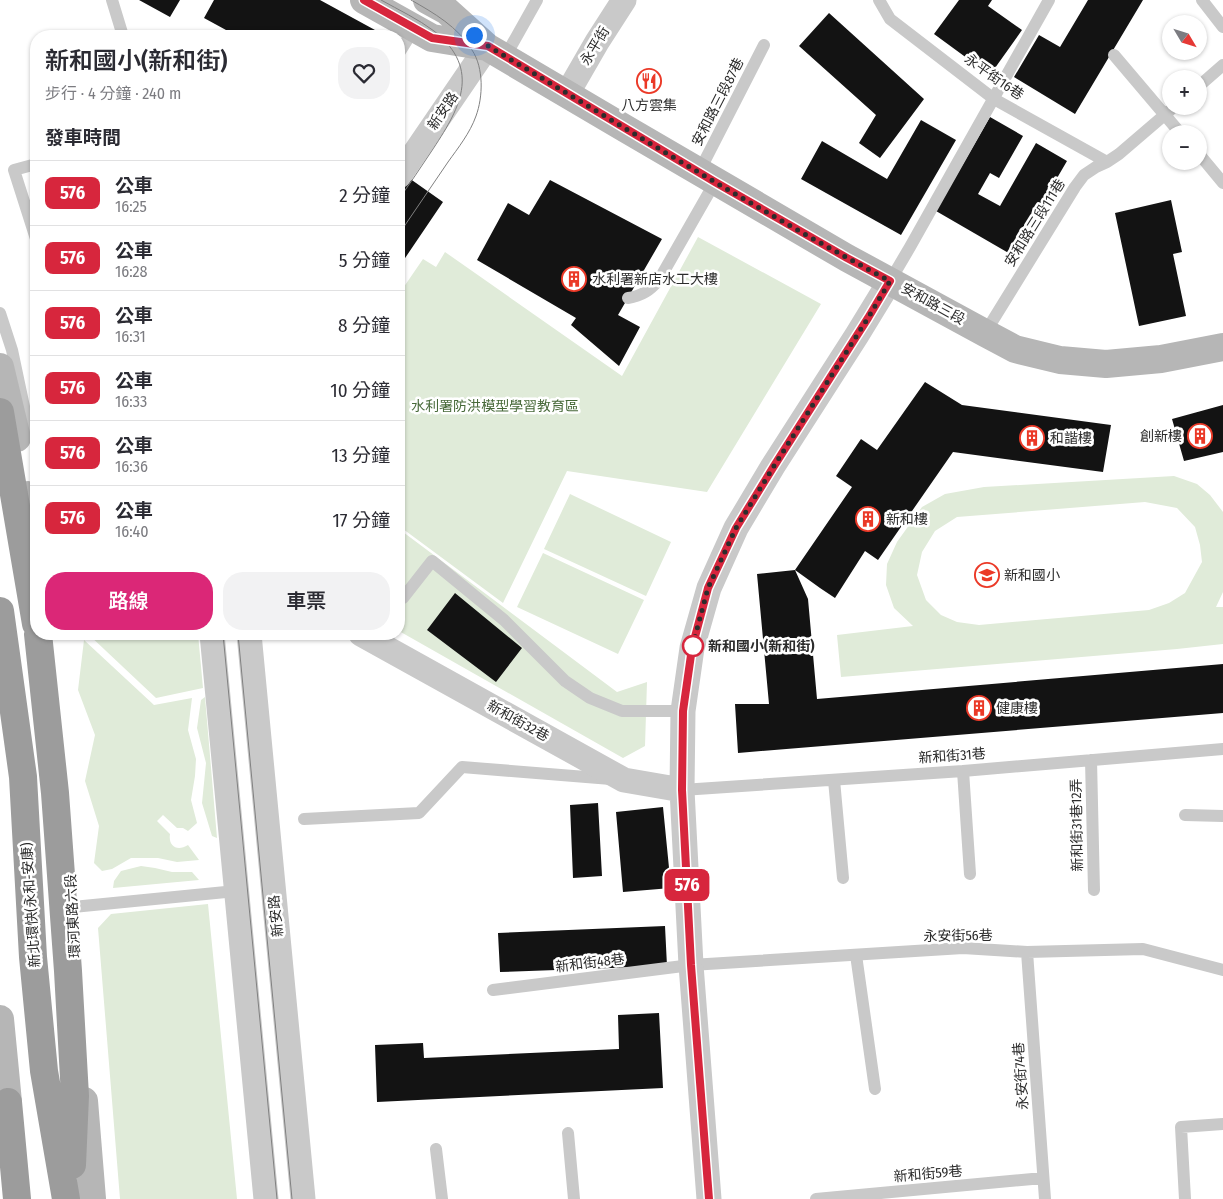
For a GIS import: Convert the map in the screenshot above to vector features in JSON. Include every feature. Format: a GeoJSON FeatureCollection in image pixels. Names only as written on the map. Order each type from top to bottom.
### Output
{"type":"FeatureCollection","features":[{"type":"Feature","properties":{"kind":"highway"},"geometry":{"type":"LineString","coordinates":[[0,412],[30,588]]}},
{"type":"Feature","properties":{"kind":"highway","name":"新北環快(永和-安康)"},"geometry":{"type":"LineString","coordinates":[[0,611],[23,777],[33,957],[44,1071],[66,1199]]}},
{"type":"Feature","properties":{"kind":"highway"},"geometry":{"type":"LineString","coordinates":[[39,640],[55,793],[74,1086],[70,1199]]}},
{"type":"Feature","properties":{"kind":"highway"},"geometry":{"type":"LineString","coordinates":[[8,1102],[17,1199]]}},
{"type":"Feature","properties":{"kind":"main road","name":"安和路三段"},"geometry":{"type":"LineString","coordinates":[[364,0],[432,38],[496,52]]}},
{"type":"Feature","properties":{"kind":"main road","name":"安和路三段"},"geometry":{"type":"LineString","coordinates":[[428,0],[448,11],[496,52],[847,258],[1015,349],[1060,360],[1106,364],[1161,359],[1223,347]]}},
{"type":"Feature","properties":{"kind":"main road"},"geometry":{"type":"LineString","coordinates":[[0,367],[18,442],[30,509]]}},
{"type":"Feature","properties":{"kind":"main road","name":"環河東路六段"},"geometry":{"type":"LineString","coordinates":[[53,640],[65,777],[84,1102],[92,1199]]}},
{"type":"Feature","properties":{"kind":"main road"},"geometry":{"type":"LineString","coordinates":[[0,1019],[8,1102],[11,1199]]}},
{"type":"Feature","properties":{"kind":"street","name":"永平街"},"geometry":{"type":"LineString","coordinates":[[567,94],[624,0]]}},
{"type":"Feature","properties":{"kind":"street","name":"新安路"},"geometry":{"type":"LineString","coordinates":[[405,168],[496,52]]}},
{"type":"Feature","properties":{"kind":"street"},"geometry":{"type":"LineString","coordinates":[[709,1199],[691,965],[682,790],[683,711],[692,648],[708,588],[736,528],[890,281]]}},
{"type":"Feature","properties":{"kind":"street"},"geometry":{"type":"LineString","coordinates":[[213,640],[266,1199]]}},
{"type":"Feature","properties":{"kind":"street","name":"新安路"},"geometry":{"type":"LineString","coordinates":[[250,640],[303,1199]]}},
{"type":"Feature","properties":{"kind":"street","name":"新和街32巷"},"geometry":{"type":"LineString","coordinates":[[372,640],[624,780],[682,790]]}},
{"type":"Feature","properties":{"kind":"lane"},"geometry":{"type":"LineString","coordinates":[[112,0],[121,30]]}},
{"type":"Feature","properties":{"kind":"lane"},"geometry":{"type":"LineString","coordinates":[[496,52],[537,0]]}},
{"type":"Feature","properties":{"kind":"lane","name":"永平街16巷"},"geometry":{"type":"LineString","coordinates":[[879,0],[890,19],[994,98],[1107,162]]}},
{"type":"Feature","properties":{"kind":"lane"},"geometry":{"type":"LineString","coordinates":[[890,281],[1049,0]]}},
{"type":"Feature","properties":{"kind":"lane"},"geometry":{"type":"LineString","coordinates":[[1202,0],[1223,27]]}},
{"type":"Feature","properties":{"kind":"lane"},"geometry":{"type":"LineString","coordinates":[[405,43],[414,29]]}},
{"type":"Feature","properties":{"kind":"lane","name":"安和路三段87巷"},"geometry":{"type":"LineString","coordinates":[[628,298],[639,296],[651,290],[659,280],[707,177],[764,45]]}},
{"type":"Feature","properties":{"kind":"lane"},"geometry":{"type":"LineString","coordinates":[[1114,55],[1162,102]]}},
{"type":"Feature","properties":{"kind":"lane"},"geometry":{"type":"LineString","coordinates":[[1207,79],[1223,65]]}},
{"type":"Feature","properties":{"kind":"lane","name":"安和路三段111巷"},"geometry":{"type":"LineString","coordinates":[[985,334],[1084,175],[1096,166],[1107,162],[1119,154],[1164,115]]}},
{"type":"Feature","properties":{"kind":"lane"},"geometry":{"type":"LineString","coordinates":[[1207,163],[1223,182]]}},
{"type":"Feature","properties":{"kind":"lane"},"geometry":{"type":"LineString","coordinates":[[30,166],[14,170],[30,220]]}},
{"type":"Feature","properties":{"kind":"lane"},"geometry":{"type":"LineString","coordinates":[[0,313],[12,350],[30,435]]}},
{"type":"Feature","properties":{"kind":"lane"},"geometry":{"type":"LineString","coordinates":[[405,596],[432,562],[504,620],[565,681],[590,698],[622,711],[683,711]]}},
{"type":"Feature","properties":{"kind":"lane","name":"新和街31巷"},"geometry":{"type":"LineString","coordinates":[[682,790],[963,771],[1223,749]]}},
{"type":"Feature","properties":{"kind":"lane","name":"新和街31巷12弄"},"geometry":{"type":"LineString","coordinates":[[1091,760],[1094,890]]}},
{"type":"Feature","properties":{"kind":"lane"},"geometry":{"type":"LineString","coordinates":[[304,819],[419,813],[462,767],[624,780]]}},
{"type":"Feature","properties":{"kind":"lane"},"geometry":{"type":"LineString","coordinates":[[963,771],[970,874]]}},
{"type":"Feature","properties":{"kind":"lane"},"geometry":{"type":"LineString","coordinates":[[834,780],[843,878]]}},
{"type":"Feature","properties":{"kind":"lane"},"geometry":{"type":"LineString","coordinates":[[1185,815],[1223,816]]}},
{"type":"Feature","properties":{"kind":"lane"},"geometry":{"type":"LineString","coordinates":[[73,906],[236,891]]}},
{"type":"Feature","properties":{"kind":"lane","name":"永安街56巷"},"geometry":{"type":"LineString","coordinates":[[691,965],[963,948],[1027,952],[1144,949],[1223,970]]}},
{"type":"Feature","properties":{"kind":"lane","name":"永安街74巷"},"geometry":{"type":"LineString","coordinates":[[1027,952],[1045,1199]]}},
{"type":"Feature","properties":{"kind":"lane"},"geometry":{"type":"LineString","coordinates":[[856,955],[875,1089]]}},
{"type":"Feature","properties":{"kind":"lane","name":"新和街48巷"},"geometry":{"type":"LineString","coordinates":[[492,990],[691,965]]}},
{"type":"Feature","properties":{"kind":"lane"},"geometry":{"type":"LineString","coordinates":[[1185,1199],[1182,1128],[1223,1124]]}},
{"type":"Feature","properties":{"kind":"lane"},"geometry":{"type":"LineString","coordinates":[[568,1133],[574,1199]]}},
{"type":"Feature","properties":{"kind":"lane"},"geometry":{"type":"LineString","coordinates":[[436,1149],[442,1199]]}},
{"type":"Feature","properties":{"kind":"lane","name":"新和街59巷"},"geometry":{"type":"LineString","coordinates":[[816,1199],[872,1197],[1043,1178]]}},
{"type":"Feature","properties":{"kind":"green space","name":"水利署防洪模型學習教育區"},"geometry":{"type":"Polygon","coordinates":[[[698,237],[821,304],[707,492],[567,471],[503,603],[405,530],[405,285],[423,259],[436,267],[445,252],[622,376],[698,237]]]}},
{"type":"Feature","properties":{"kind":"green space"},"geometry":{"type":"Polygon","coordinates":[[[1174,476],[1197,484],[1210,495],[1223,512],[1223,592],[1216,607],[1223,607],[1223,644],[841,677],[837,635],[913,626],[894,608],[886,585],[887,564],[897,542],[922,507],[945,494],[984,487],[1174,476]],[[1145,502],[957,517],[935,531],[922,552],[917,575],[926,600],[941,615],[957,622],[979,625],[1149,610],[1169,603],[1185,593],[1202,562],[1195,527],[1177,508],[1145,502]]]}},
{"type":"Feature","properties":{"kind":"green space"},"geometry":{"type":"Polygon","coordinates":[[[570,494],[671,542],[646,596],[544,549],[570,494]]]}},
{"type":"Feature","properties":{"kind":"green space"},"geometry":{"type":"Polygon","coordinates":[[[405,533],[617,692],[647,682],[645,746],[623,758],[405,634],[405,533]]]}},
{"type":"Feature","properties":{"kind":"green space"},"geometry":{"type":"Polygon","coordinates":[[[543,553],[644,600],[618,654],[517,607],[543,553]]]}},
{"type":"Feature","properties":{"kind":"green space"},"geometry":{"type":"Polygon","coordinates":[[[84,640],[154,705],[192,698],[188,730],[196,759],[191,800],[197,823],[188,831],[183,828],[177,828],[163,815],[157,821],[170,834],[170,842],[174,847],[180,848],[188,845],[199,860],[177,862],[158,858],[131,858],[112,869],[102,871],[94,863],[99,826],[85,781],[95,735],[78,690],[84,640]]]}},
{"type":"Feature","properties":{"kind":"green space"},"geometry":{"type":"Polygon","coordinates":[[[94,640],[199,640],[203,688],[156,698],[94,640]]]}},
{"type":"Feature","properties":{"kind":"green space"},"geometry":{"type":"Polygon","coordinates":[[[205,697],[217,838],[212,836],[202,803],[206,763],[197,728],[201,700],[205,697]]]}},
{"type":"Feature","properties":{"kind":"green space"},"geometry":{"type":"Polygon","coordinates":[[[141,866],[172,872],[192,872],[199,880],[113,888],[114,881],[121,871],[141,866]]]}},
{"type":"Feature","properties":{"kind":"green space"},"geometry":{"type":"Polygon","coordinates":[[[208,904],[237,1199],[120,1199],[98,928],[111,914],[208,904]]]}},
{"type":"Feature","properties":{"kind":"building"},"geometry":{"type":"Polygon","coordinates":[[[139,0],[180,0],[170,17],[139,0]]]}},
{"type":"Feature","properties":{"kind":"building"},"geometry":{"type":"Polygon","coordinates":[[[214,0],[320,0],[375,30],[226,30],[204,18],[214,0]]]}},
{"type":"Feature","properties":{"kind":"building"},"geometry":{"type":"Polygon","coordinates":[[[959,0],[992,0],[988,6],[1022,30],[990,75],[934,34],[959,0]]]}},
{"type":"Feature","properties":{"kind":"building"},"geometry":{"type":"Polygon","coordinates":[[[1088,0],[1143,0],[1075,114],[1014,77],[1039,35],[1060,47],[1088,0]]]}},
{"type":"Feature","properties":{"kind":"building"},"geometry":{"type":"Polygon","coordinates":[[[829,13],[924,99],[880,158],[859,143],[876,115],[799,46],[829,13]]]}},
{"type":"Feature","properties":{"kind":"building"},"geometry":{"type":"Polygon","coordinates":[[[990,117],[1023,136],[999,178],[990,173],[978,194],[1000,206],[1036,143],[1067,161],[1012,255],[936,211],[990,117]]]}},
{"type":"Feature","properties":{"kind":"building"},"geometry":{"type":"Polygon","coordinates":[[[921,120],[956,140],[901,235],[801,179],[822,141],[887,179],[921,120]]]}},
{"type":"Feature","properties":{"kind":"building"},"geometry":{"type":"Polygon","coordinates":[[[405,175],[443,202],[405,258],[405,175]]]}},
{"type":"Feature","properties":{"kind":"building","name":"水利署新店水工大樓"},"geometry":{"type":"Polygon","coordinates":[[[550,180],[662,239],[618,315],[640,327],[619,366],[571,325],[576,318],[477,260],[508,203],[529,215],[550,180]]]}},
{"type":"Feature","properties":{"kind":"building"},"geometry":{"type":"Polygon","coordinates":[[[1171,200],[1182,252],[1173,254],[1186,316],[1139,326],[1115,213],[1171,200]]]}},
{"type":"Feature","properties":{"kind":"building","name":"新和樓"},"geometry":{"type":"Polygon","coordinates":[[[925,382],[962,405],[1111,425],[1103,472],[953,452],[878,560],[865,551],[835,598],[795,570],[852,487],[836,476],[861,439],[877,450],[925,382]]]}},
{"type":"Feature","properties":{"kind":"building","name":"創新樓"},"geometry":{"type":"Polygon","coordinates":[[[1223,405],[1223,452],[1184,461],[1172,419],[1223,405]]]}},
{"type":"Feature","properties":{"kind":"building","name":"健康樓"},"geometry":{"type":"Polygon","coordinates":[[[795,570],[808,599],[817,699],[1223,664],[1223,713],[738,753],[735,704],[769,704],[757,574],[795,570]]]}},
{"type":"Feature","properties":{"kind":"building"},"geometry":{"type":"Polygon","coordinates":[[[455,593],[522,648],[496,682],[427,630],[455,593]]]}},
{"type":"Feature","properties":{"kind":"building"},"geometry":{"type":"Polygon","coordinates":[[[598,803],[602,876],[573,878],[570,805],[598,803]]]}},
{"type":"Feature","properties":{"kind":"building"},"geometry":{"type":"Polygon","coordinates":[[[663,807],[671,888],[623,892],[616,812],[663,807]]]}},
{"type":"Feature","properties":{"kind":"building"},"geometry":{"type":"Polygon","coordinates":[[[665,926],[667,966],[500,972],[498,933],[665,926]]]}},
{"type":"Feature","properties":{"kind":"building"},"geometry":{"type":"Polygon","coordinates":[[[659,1013],[663,1088],[377,1102],[375,1045],[423,1043],[424,1058],[619,1049],[618,1015],[659,1013]]]}},
{"type":"Feature","properties":{"kind":"tram line"},"geometry":{"type":"LineString","coordinates":[[381,0],[434,31],[449,46],[458,60],[462,75],[457,106],[450,121],[405,190]]}},
{"type":"Feature","properties":{"kind":"tram line"},"geometry":{"type":"LineString","coordinates":[[405,225],[467,134],[476,116],[481,92],[479,65],[472,50],[460,34],[445,21],[411,0]]}},
{"type":"Feature","properties":{"kind":"tram line"},"geometry":{"type":"LineString","coordinates":[[224,640],[277,1199]]}},
{"type":"Feature","properties":{"kind":"tram line"},"geometry":{"type":"LineString","coordinates":[[239,640],[292,1199]]}},
{"type":"Feature","properties":{"kind":"bus line","name":"576"},"geometry":{"type":"LineString","coordinates":[[364,0],[432,38],[488,46],[715,182],[890,281],[736,528],[708,588],[692,648],[683,711],[682,790],[691,965],[709,1199]]}},
{"type":"Feature","properties":{"kind":"place","name":"八方雲集"},"geometry":{"type":"Point","coordinates":[649,81]}},
{"type":"Feature","properties":{"kind":"place","name":"水利署新店水工大樓"},"geometry":{"type":"Point","coordinates":[574,279]}},
{"type":"Feature","properties":{"kind":"place","name":"創新樓"},"geometry":{"type":"Point","coordinates":[1200,436]}},
{"type":"Feature","properties":{"kind":"place","name":"和諧樓"},"geometry":{"type":"Point","coordinates":[1032,438]}},
{"type":"Feature","properties":{"kind":"place","name":"新和樓"},"geometry":{"type":"Point","coordinates":[868,519]}},
{"type":"Feature","properties":{"kind":"place","name":"新和國小"},"geometry":{"type":"Point","coordinates":[987,575]}},
{"type":"Feature","properties":{"kind":"place","name":"新和國小(新和街)"},"geometry":{"type":"Point","coordinates":[693,646]}},
{"type":"Feature","properties":{"kind":"place","name":"健康樓"},"geometry":{"type":"Point","coordinates":[979,708]}},
{"type":"Feature","properties":{"kind":"route"},"geometry":{"type":"LineString","coordinates":[[474,35],[488,46],[715,182],[890,281],[736,528],[708,588],[692,648],[693,646]]}}]}
